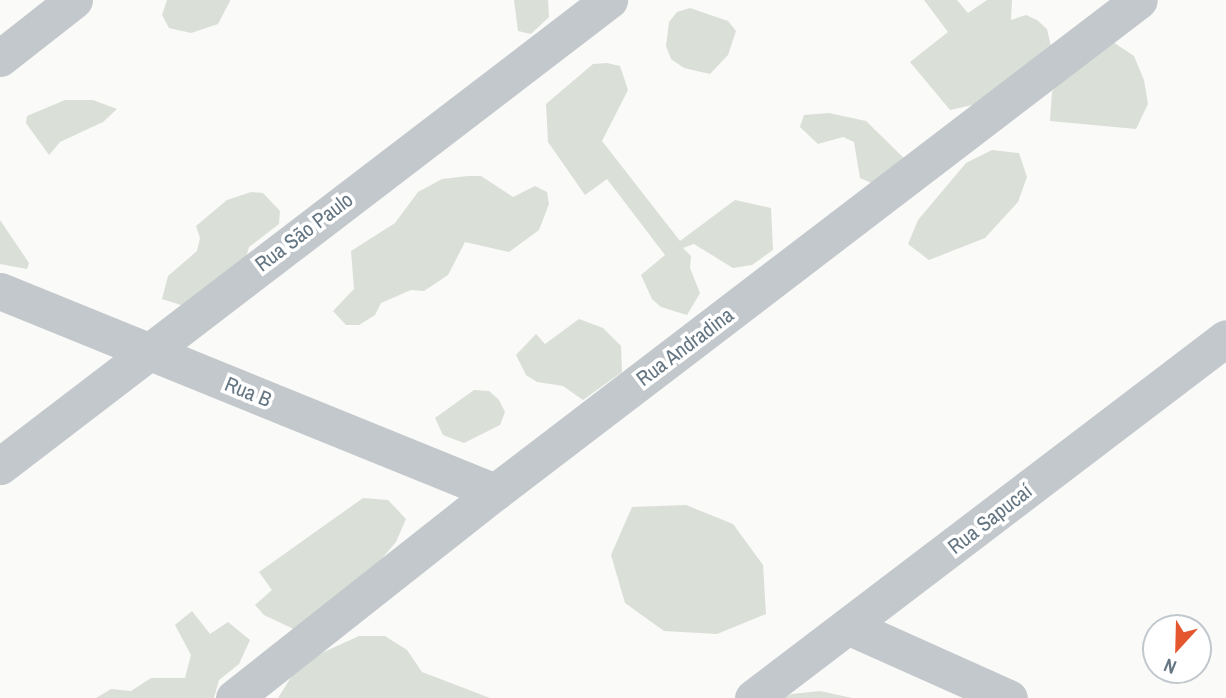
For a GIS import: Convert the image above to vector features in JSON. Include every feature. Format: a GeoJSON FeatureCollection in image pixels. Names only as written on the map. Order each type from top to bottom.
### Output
{"type":"FeatureCollection","features":[{"type":"Feature","properties":{"kind":"street"},"geometry":{"type":"LineString","coordinates":[[0,58],[74,0]]}},
{"type":"Feature","properties":{"kind":"street","name":"Rua São Paulo"},"geometry":{"type":"LineString","coordinates":[[0,466],[609,0]]}},
{"type":"Feature","properties":{"kind":"street","name":"Rua Andradina"},"geometry":{"type":"LineString","coordinates":[[234,698],[495,492],[1139,0]]}},
{"type":"Feature","properties":{"kind":"street","name":"Rua B"},"geometry":{"type":"LineString","coordinates":[[0,292],[495,492]]}},
{"type":"Feature","properties":{"kind":"street","name":"Rua Sapucaí"},"geometry":{"type":"LineString","coordinates":[[753,698],[850,627],[1226,338]]}},
{"type":"Feature","properties":{"kind":"street"},"geometry":{"type":"LineString","coordinates":[[850,627],[1009,698]]}},
{"type":"Feature","properties":{"kind":"shaded area"},"geometry":{"type":"Polygon","coordinates":[[[167,0],[230,1],[218,24],[191,33],[169,28],[162,15],[167,0]]]}},
{"type":"Feature","properties":{"kind":"shaded area"},"geometry":{"type":"Polygon","coordinates":[[[514,0],[548,0],[549,17],[531,34],[518,31],[514,0]]]}},
{"type":"Feature","properties":{"kind":"shaded area"},"geometry":{"type":"Polygon","coordinates":[[[924,0],[957,0],[968,13],[987,0],[1012,0],[1011,20],[1026,15],[1037,20],[1047,29],[1053,55],[986,102],[950,110],[910,62],[948,32],[924,0]]]}},
{"type":"Feature","properties":{"kind":"shaded area"},"geometry":{"type":"Polygon","coordinates":[[[690,8],[728,21],[736,31],[728,55],[710,74],[684,68],[671,59],[666,46],[669,22],[677,12],[690,8]]]}},
{"type":"Feature","properties":{"kind":"shaded area"},"geometry":{"type":"Polygon","coordinates":[[[1113,42],[1134,56],[1144,80],[1148,104],[1136,129],[1050,121],[1052,92],[1068,70],[1113,42]]]}},
{"type":"Feature","properties":{"kind":"shaded area"},"geometry":{"type":"Polygon","coordinates":[[[593,64],[620,66],[628,90],[602,141],[680,241],[735,200],[771,208],[773,250],[752,265],[733,268],[694,244],[683,248],[691,256],[690,268],[700,293],[687,315],[661,307],[652,299],[641,275],[665,255],[607,179],[585,195],[548,142],[546,104],[593,64]]]}},
{"type":"Feature","properties":{"kind":"shaded area"},"geometry":{"type":"Polygon","coordinates":[[[65,100],[93,100],[117,109],[103,122],[60,142],[49,155],[26,123],[27,116],[65,100]]]}},
{"type":"Feature","properties":{"kind":"shaded area"},"geometry":{"type":"Polygon","coordinates":[[[829,113],[866,121],[910,164],[885,189],[860,178],[854,142],[843,137],[818,144],[800,127],[804,115],[829,113]]]}},
{"type":"Feature","properties":{"kind":"shaded area"},"geometry":{"type":"Polygon","coordinates":[[[992,150],[1019,153],[1027,177],[1018,202],[985,238],[929,260],[908,244],[918,220],[966,163],[992,150]]]}},
{"type":"Feature","properties":{"kind":"shaded area"},"geometry":{"type":"Polygon","coordinates":[[[481,176],[513,197],[535,186],[547,192],[549,204],[539,230],[509,252],[465,242],[448,275],[424,291],[411,290],[381,303],[375,315],[359,325],[346,325],[333,311],[354,289],[351,251],[395,223],[418,192],[442,179],[481,176]]]}},
{"type":"Feature","properties":{"kind":"shaded area"},"geometry":{"type":"Polygon","coordinates":[[[251,192],[263,193],[280,211],[279,224],[249,247],[242,271],[187,307],[162,299],[168,276],[197,251],[200,238],[196,226],[227,200],[251,192]]]}},
{"type":"Feature","properties":{"kind":"shaded area"},"geometry":{"type":"Polygon","coordinates":[[[0,220],[29,263],[27,269],[0,264],[0,220]]]}},
{"type":"Feature","properties":{"kind":"shaded area"},"geometry":{"type":"Polygon","coordinates":[[[579,319],[603,328],[621,346],[622,372],[583,400],[563,386],[537,382],[526,375],[516,355],[536,334],[545,344],[579,319]]]}},
{"type":"Feature","properties":{"kind":"shaded area"},"geometry":{"type":"Polygon","coordinates":[[[474,390],[489,391],[499,400],[505,412],[500,425],[464,443],[443,435],[435,418],[474,390]]]}},
{"type":"Feature","properties":{"kind":"shaded area"},"geometry":{"type":"Polygon","coordinates":[[[363,498],[388,500],[406,519],[396,542],[369,574],[300,632],[264,615],[255,605],[272,590],[259,572],[363,498]]]}},
{"type":"Feature","properties":{"kind":"shaded area"},"geometry":{"type":"Polygon","coordinates":[[[686,505],[733,524],[763,565],[766,614],[717,634],[664,631],[625,603],[611,555],[632,507],[686,505]]]}},
{"type":"Feature","properties":{"kind":"shaded area"},"geometry":{"type":"Polygon","coordinates":[[[192,611],[210,634],[228,622],[250,640],[239,664],[219,680],[214,698],[96,698],[111,689],[131,691],[151,678],[185,678],[191,655],[175,625],[192,611]]]}},
{"type":"Feature","properties":{"kind":"shaded area"},"geometry":{"type":"Polygon","coordinates":[[[359,636],[385,636],[407,650],[422,672],[490,698],[278,698],[293,674],[313,657],[359,636]]]}},
{"type":"Feature","properties":{"kind":"shaded area"},"geometry":{"type":"Polygon","coordinates":[[[820,691],[852,698],[781,698],[792,694],[820,691]]]}}]}
